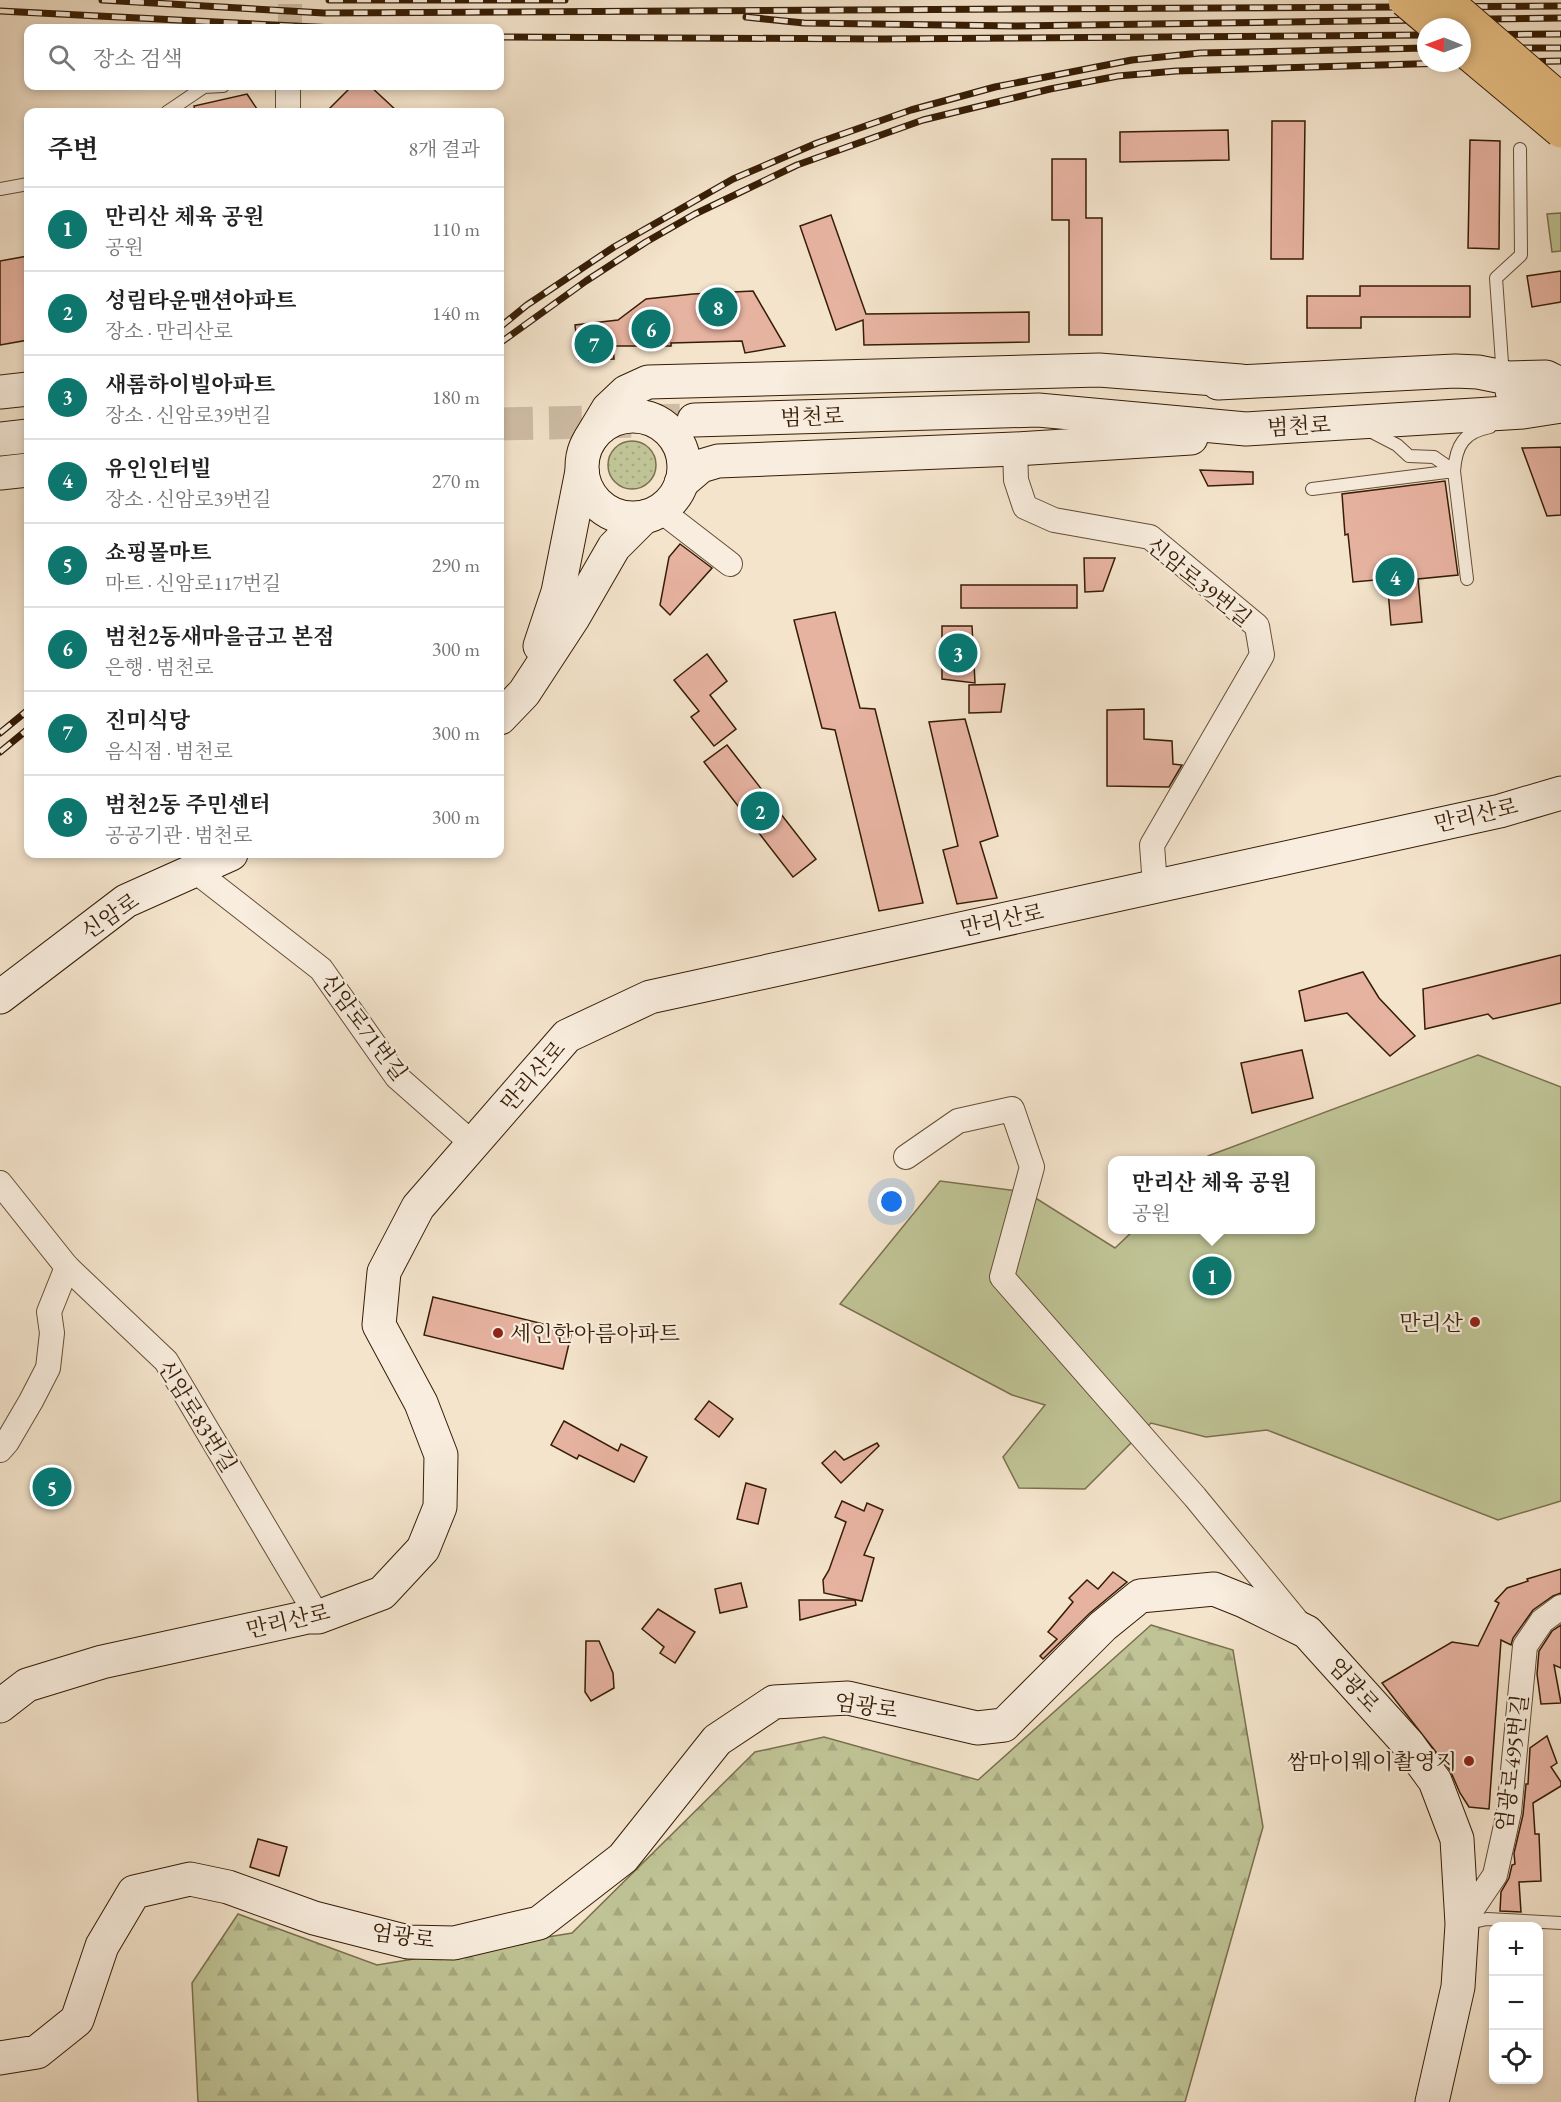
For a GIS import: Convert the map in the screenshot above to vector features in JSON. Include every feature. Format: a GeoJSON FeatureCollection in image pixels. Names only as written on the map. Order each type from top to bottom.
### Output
{"type":"FeatureCollection","features":[{"type":"Feature","properties":{"kind":"main road"},"geometry":{"type":"LineString","coordinates":[[1405,0],[1426,18]]}},
{"type":"Feature","properties":{"kind":"main road"},"geometry":{"type":"LineString","coordinates":[[1444,0],[1561,100]]}},
{"type":"Feature","properties":{"kind":"main road"},"geometry":{"type":"LineString","coordinates":[[1471,56],[1561,131]]}},
{"type":"Feature","properties":{"kind":"main road"},"geometry":{"type":"LineString","coordinates":[[1490,367],[1561,362]]}},
{"type":"Feature","properties":{"kind":"main road"},"geometry":{"type":"LineString","coordinates":[[1417,419],[1456,398],[1485,392],[1545,390],[1554,386],[1554,381],[1546,377],[1508,378],[1490,367]]}},
{"type":"Feature","properties":{"kind":"main road","name":"범천로"},"geometry":{"type":"LineString","coordinates":[[1038,410],[1129,393],[1240,381],[1490,367]]}},
{"type":"Feature","properties":{"kind":"main road"},"geometry":{"type":"LineString","coordinates":[[524,693],[558,592],[584,454],[608,409],[626,392],[648,382],[1099,370],[1240,381]]}},
{"type":"Feature","properties":{"kind":"main road"},"geometry":{"type":"LineString","coordinates":[[0,392],[24,389]]}},
{"type":"Feature","properties":{"kind":"main road","name":"범천로"},"geometry":{"type":"LineString","coordinates":[[694,420],[1038,410],[1246,429],[1523,412],[1561,406]]}},
{"type":"Feature","properties":{"kind":"main road"},"geometry":{"type":"LineString","coordinates":[[504,714],[524,693],[573,618],[614,547],[652,513],[673,498],[681,483],[683,466],[681,450],[673,436],[662,425],[647,418],[631,416],[615,419],[601,427],[590,439]]}},
{"type":"Feature","properties":{"kind":"main road"},"geometry":{"type":"LineString","coordinates":[[681,483],[701,466],[718,461],[1179,441],[1246,429]]}},
{"type":"Feature","properties":{"kind":"main road"},"geometry":{"type":"LineString","coordinates":[[0,439],[24,436]]}},
{"type":"Feature","properties":{"kind":"main road"},"geometry":{"type":"LineString","coordinates":[[0,472],[24,470]]}},
{"type":"Feature","properties":{"kind":"main road"},"geometry":{"type":"LineString","coordinates":[[582,471],[586,488],[596,502],[610,513],[627,518],[652,513]]}},
{"type":"Feature","properties":{"kind":"main road","name":"만리산로"},"geometry":{"type":"LineString","coordinates":[[0,1706],[27,1685],[102,1662],[308,1617],[318,1617],[381,1593],[423,1549],[440,1507],[441,1455],[421,1403],[379,1325],[384,1272],[418,1207],[567,1036],[650,997],[1500,811],[1561,793]]}},
{"type":"Feature","properties":{"kind":"main road","name":"신암로"},"geometry":{"type":"LineString","coordinates":[[0,997],[126,901],[222,858]]}},
{"type":"Feature","properties":{"kind":"main road","name":"엄광로"},"geometry":{"type":"LineString","coordinates":[[0,2058],[37,2052],[77,2020],[102,1946],[134,1892],[190,1879],[228,1887],[314,1918],[408,1942],[454,1942],[539,1923],[623,1858],[717,1740],[774,1702],[848,1698],[977,1728],[1004,1725],[1103,1626],[1140,1596],[1214,1589],[1244,1601],[1306,1632],[1408,1743],[1435,1781],[1457,1839],[1462,1924],[1458,1987],[1432,2102]]}},
{"type":"Feature","properties":{"kind":"street"},"geometry":{"type":"LineString","coordinates":[[288,90],[288,108]]}},
{"type":"Feature","properties":{"kind":"street","name":"신암로39번길"},"geometry":{"type":"LineString","coordinates":[[1016,449],[1016,480],[1025,507],[1054,520],[1150,537],[1257,626],[1262,655],[1152,845],[1155,886]]}},
{"type":"Feature","properties":{"kind":"street"},"geometry":{"type":"LineString","coordinates":[[652,513],[730,564]]}},
{"type":"Feature","properties":{"kind":"street","name":"신암로71번길"},"geometry":{"type":"LineString","coordinates":[[194,870],[321,969],[397,1077],[473,1144]]}},
{"type":"Feature","properties":{"kind":"street"},"geometry":{"type":"LineString","coordinates":[[906,1157],[958,1121],[1012,1109],[1032,1167],[1002,1277],[1195,1497],[1306,1632]]}},
{"type":"Feature","properties":{"kind":"street","name":"신암로83번길"},"geometry":{"type":"LineString","coordinates":[[0,1183],[67,1267],[166,1361],[318,1617]]}},
{"type":"Feature","properties":{"kind":"street"},"geometry":{"type":"LineString","coordinates":[[0,1450],[7,1442],[48,1368],[52,1333],[49,1312],[67,1267]]}},
{"type":"Feature","properties":{"kind":"street","name":"엄광로495번길"},"geometry":{"type":"LineString","coordinates":[[1462,1924],[1495,1875],[1509,1812],[1525,1646],[1542,1621],[1561,1608]]}},
{"type":"Feature","properties":{"kind":"lane"},"geometry":{"type":"LineString","coordinates":[[173,108],[200,90]]}},
{"type":"Feature","properties":{"kind":"lane"},"geometry":{"type":"LineString","coordinates":[[1490,367],[1496,278],[1521,255],[1521,149]]}},
{"type":"Feature","properties":{"kind":"lane"},"geometry":{"type":"LineString","coordinates":[[0,189],[24,185]]}},
{"type":"Feature","properties":{"kind":"lane"},"geometry":{"type":"LineString","coordinates":[[1467,579],[1454,471],[1455,453],[1465,437],[1480,429],[1499,426],[1523,412]]}},
{"type":"Feature","properties":{"kind":"lane"},"geometry":{"type":"LineString","coordinates":[[1357,423],[1397,445],[1408,456],[1434,457],[1454,471]]}},
{"type":"Feature","properties":{"kind":"lane"},"geometry":{"type":"LineString","coordinates":[[1312,489],[1454,471]]}},
{"type":"Feature","properties":{"kind":"lane"},"geometry":{"type":"LineString","coordinates":[[1462,1924],[1487,1919],[1561,1923]]}},
{"type":"Feature","properties":{"kind":"green space"},"geometry":{"type":"Polygon","coordinates":[[[1561,213],[1561,251],[1552,252],[1547,214],[1561,213]]]}},
{"type":"Feature","properties":{"kind":"green space"},"geometry":{"type":"Polygon","coordinates":[[[627,441],[637,441],[649,448],[656,460],[656,470],[649,482],[637,489],[627,489],[612,478],[608,470],[608,460],[619,445],[627,441]]]}},
{"type":"Feature","properties":{"kind":"green space"},"geometry":{"type":"Polygon","coordinates":[[[1478,1055],[1561,1087],[1561,1501],[1498,1520],[1267,1430],[1206,1437],[1151,1423],[1085,1489],[1019,1488],[1003,1457],[1045,1405],[1012,1395],[840,1304],[940,1181],[1026,1192],[1115,1248],[1130,1234],[1315,1234],[1315,1156],[1208,1156],[1478,1055]]]}},
{"type":"Feature","properties":{"kind":"green space"},"geometry":{"type":"Polygon","coordinates":[[[1151,1625],[1233,1650],[1263,1827],[1185,2102],[198,2102],[192,1983],[238,1914],[377,1965],[572,1933],[755,1752],[824,1737],[978,1780],[1151,1625]]]}},
{"type":"Feature","properties":{"kind":"building"},"geometry":{"type":"Polygon","coordinates":[[[348,90],[374,90],[394,108],[330,108],[348,90]]]}},
{"type":"Feature","properties":{"kind":"building"},"geometry":{"type":"Polygon","coordinates":[[[247,94],[256,108],[194,108],[194,106],[247,94]]]}},
{"type":"Feature","properties":{"kind":"building"},"geometry":{"type":"Polygon","coordinates":[[[1272,121],[1305,121],[1303,259],[1271,259],[1272,121]]]}},
{"type":"Feature","properties":{"kind":"building"},"geometry":{"type":"Polygon","coordinates":[[[1228,130],[1229,160],[1120,162],[1120,132],[1228,130]]]}},
{"type":"Feature","properties":{"kind":"building"},"geometry":{"type":"Polygon","coordinates":[[[1470,140],[1500,141],[1499,249],[1468,248],[1470,140]]]}},
{"type":"Feature","properties":{"kind":"building"},"geometry":{"type":"Polygon","coordinates":[[[1052,159],[1086,159],[1086,218],[1102,218],[1102,335],[1069,335],[1069,220],[1052,220],[1052,159]]]}},
{"type":"Feature","properties":{"kind":"building"},"geometry":{"type":"Polygon","coordinates":[[[831,215],[866,314],[1029,312],[1029,342],[864,345],[863,320],[836,330],[800,226],[831,215]]]}},
{"type":"Feature","properties":{"kind":"building"},"geometry":{"type":"Polygon","coordinates":[[[24,257],[24,341],[0,345],[0,261],[24,257]]]}},
{"type":"Feature","properties":{"kind":"building"},"geometry":{"type":"Polygon","coordinates":[[[1561,271],[1561,302],[1532,307],[1527,276],[1561,271]]]}},
{"type":"Feature","properties":{"kind":"building"},"geometry":{"type":"Polygon","coordinates":[[[1360,286],[1470,286],[1470,317],[1361,317],[1361,328],[1307,328],[1307,296],[1360,296],[1360,286]]]}},
{"type":"Feature","properties":{"kind":"building"},"geometry":{"type":"Polygon","coordinates":[[[753,291],[785,346],[745,353],[742,341],[671,343],[671,346],[613,346],[614,359],[579,360],[575,325],[618,320],[646,299],[753,291]]]}},
{"type":"Feature","properties":{"kind":"building"},"geometry":{"type":"Polygon","coordinates":[[[1561,447],[1561,515],[1547,516],[1522,448],[1561,447]]]}},
{"type":"Feature","properties":{"kind":"building"},"geometry":{"type":"Polygon","coordinates":[[[1200,470],[1253,472],[1253,484],[1208,486],[1200,470]]]}},
{"type":"Feature","properties":{"kind":"building"},"geometry":{"type":"Polygon","coordinates":[[[1445,481],[1458,575],[1418,579],[1422,622],[1391,625],[1387,579],[1353,582],[1348,534],[1345,535],[1342,494],[1445,481]]]}},
{"type":"Feature","properties":{"kind":"building"},"geometry":{"type":"Polygon","coordinates":[[[680,544],[712,568],[670,615],[660,605],[669,557],[680,544]]]}},
{"type":"Feature","properties":{"kind":"building"},"geometry":{"type":"Polygon","coordinates":[[[1084,558],[1115,558],[1103,591],[1085,592],[1084,558]]]}},
{"type":"Feature","properties":{"kind":"building"},"geometry":{"type":"Polygon","coordinates":[[[961,585],[1077,585],[1077,608],[961,608],[961,585]]]}},
{"type":"Feature","properties":{"kind":"building"},"geometry":{"type":"Polygon","coordinates":[[[835,612],[860,708],[875,709],[923,903],[879,911],[835,730],[822,728],[794,620],[835,612]]]}},
{"type":"Feature","properties":{"kind":"building"},"geometry":{"type":"Polygon","coordinates":[[[942,626],[972,626],[975,683],[942,679],[942,626]]]}},
{"type":"Feature","properties":{"kind":"building"},"geometry":{"type":"Polygon","coordinates":[[[707,654],[727,681],[710,695],[736,729],[714,746],[691,717],[699,711],[674,680],[707,654]]]}},
{"type":"Feature","properties":{"kind":"building"},"geometry":{"type":"Polygon","coordinates":[[[1005,684],[1001,712],[969,713],[969,685],[1005,684]]]}},
{"type":"Feature","properties":{"kind":"building"},"geometry":{"type":"Polygon","coordinates":[[[1144,709],[1144,739],[1172,741],[1173,764],[1182,765],[1169,787],[1107,786],[1107,710],[1144,709]]]}},
{"type":"Feature","properties":{"kind":"building"},"geometry":{"type":"Polygon","coordinates":[[[965,719],[998,836],[980,842],[997,898],[957,904],[943,850],[958,846],[929,722],[965,719]]]}},
{"type":"Feature","properties":{"kind":"building"},"geometry":{"type":"Polygon","coordinates":[[[727,745],[816,859],[793,877],[704,762],[727,745]]]}},
{"type":"Feature","properties":{"kind":"building"},"geometry":{"type":"Polygon","coordinates":[[[1561,955],[1561,1003],[1493,1019],[1488,1014],[1425,1029],[1423,989],[1561,955]]]}},
{"type":"Feature","properties":{"kind":"building"},"geometry":{"type":"Polygon","coordinates":[[[1363,972],[1379,998],[1415,1036],[1390,1056],[1347,1013],[1305,1021],[1299,991],[1363,972]]]}},
{"type":"Feature","properties":{"kind":"building"},"geometry":{"type":"Polygon","coordinates":[[[1302,1050],[1313,1098],[1252,1113],[1241,1063],[1302,1050]]]}},
{"type":"Feature","properties":{"kind":"building","name":"세인한아름아파트"},"geometry":{"type":"Polygon","coordinates":[[[433,1297],[572,1331],[563,1369],[424,1335],[433,1297]]]}},
{"type":"Feature","properties":{"kind":"building"},"geometry":{"type":"Polygon","coordinates":[[[709,1401],[733,1419],[719,1437],[695,1419],[709,1401]]]}},
{"type":"Feature","properties":{"kind":"building"},"geometry":{"type":"Polygon","coordinates":[[[564,1421],[618,1451],[621,1444],[647,1457],[634,1482],[579,1455],[577,1459],[551,1445],[564,1421]]]}},
{"type":"Feature","properties":{"kind":"building"},"geometry":{"type":"Polygon","coordinates":[[[877,1443],[879,1446],[841,1483],[822,1463],[835,1451],[844,1460],[877,1443]]]}},
{"type":"Feature","properties":{"kind":"building"},"geometry":{"type":"Polygon","coordinates":[[[746,1483],[766,1489],[758,1524],[737,1519],[746,1483]]]}},
{"type":"Feature","properties":{"kind":"building"},"geometry":{"type":"Polygon","coordinates":[[[842,1501],[864,1511],[867,1503],[883,1510],[864,1555],[874,1558],[862,1601],[824,1593],[823,1580],[829,1570],[846,1522],[835,1517],[842,1501]]]}},
{"type":"Feature","properties":{"kind":"building"},"geometry":{"type":"Polygon","coordinates":[[[1561,1569],[1561,1593],[1533,1610],[1513,1638],[1511,1645],[1501,1640],[1489,1809],[1469,1807],[1450,1770],[1382,1683],[1452,1642],[1478,1646],[1499,1603],[1495,1601],[1507,1588],[1528,1581],[1527,1579],[1561,1569]]]}},
{"type":"Feature","properties":{"kind":"building"},"geometry":{"type":"Polygon","coordinates":[[[1113,1572],[1127,1582],[1090,1613],[1043,1659],[1040,1656],[1057,1639],[1048,1632],[1073,1602],[1069,1598],[1087,1580],[1098,1589],[1113,1572]]]}},
{"type":"Feature","properties":{"kind":"building"},"geometry":{"type":"Polygon","coordinates":[[[741,1583],[747,1607],[720,1613],[715,1589],[741,1583]]]}},
{"type":"Feature","properties":{"kind":"building"},"geometry":{"type":"Polygon","coordinates":[[[799,1600],[855,1600],[856,1605],[800,1620],[799,1600]]]}},
{"type":"Feature","properties":{"kind":"building"},"geometry":{"type":"Polygon","coordinates":[[[658,1609],[695,1632],[675,1663],[660,1653],[664,1647],[642,1629],[658,1609]]]}},
{"type":"Feature","properties":{"kind":"building"},"geometry":{"type":"Polygon","coordinates":[[[1561,1625],[1561,1668],[1554,1665],[1561,1703],[1541,1704],[1537,1674],[1539,1651],[1552,1631],[1561,1625]]]}},
{"type":"Feature","properties":{"kind":"building"},"geometry":{"type":"Polygon","coordinates":[[[586,1641],[599,1641],[613,1673],[614,1688],[591,1701],[585,1692],[586,1641]]]}},
{"type":"Feature","properties":{"kind":"building"},"geometry":{"type":"Polygon","coordinates":[[[1547,1736],[1557,1763],[1551,1767],[1561,1782],[1561,1786],[1533,1803],[1535,1834],[1539,1834],[1541,1881],[1519,1882],[1521,1912],[1500,1911],[1501,1892],[1509,1878],[1512,1865],[1515,1864],[1514,1853],[1523,1815],[1526,1784],[1528,1784],[1530,1748],[1547,1736]]]}},
{"type":"Feature","properties":{"kind":"building"},"geometry":{"type":"Polygon","coordinates":[[[258,1839],[287,1847],[279,1876],[250,1867],[258,1839]]]}},
{"type":"Feature","properties":{"kind":"tunnel"},"geometry":{"type":"LineString","coordinates":[[290,0],[290,24]]}},
{"type":"Feature","properties":{"kind":"tunnel"},"geometry":{"type":"LineString","coordinates":[[504,424],[694,420]]}},
{"type":"Feature","properties":{"kind":"railway"},"geometry":{"type":"LineString","coordinates":[[102,0],[324,13],[1561,6]]}},
{"type":"Feature","properties":{"kind":"railway"},"geometry":{"type":"LineString","coordinates":[[329,0],[565,0]]}},
{"type":"Feature","properties":{"kind":"railway"},"geometry":{"type":"LineString","coordinates":[[0,11],[256,24]]}},
{"type":"Feature","properties":{"kind":"railway"},"geometry":{"type":"LineString","coordinates":[[746,17],[804,23],[1016,26],[1561,18]]}},
{"type":"Feature","properties":{"kind":"railway"},"geometry":{"type":"LineString","coordinates":[[1471,35],[1561,34]]}},
{"type":"Feature","properties":{"kind":"railway"},"geometry":{"type":"LineString","coordinates":[[504,37],[883,39],[1417,35]]}},
{"type":"Feature","properties":{"kind":"railway"},"geometry":{"type":"LineString","coordinates":[[504,324],[527,305],[614,247],[733,179],[817,143],[911,110],[995,87],[1132,60],[1200,53],[1417,48]]}},
{"type":"Feature","properties":{"kind":"railway"},"geometry":{"type":"LineString","coordinates":[[1471,48],[1561,48]]}},
{"type":"Feature","properties":{"kind":"railway"},"geometry":{"type":"LineString","coordinates":[[1471,63],[1561,61]]}},
{"type":"Feature","properties":{"kind":"railway"},"geometry":{"type":"LineString","coordinates":[[504,340],[586,281],[646,242],[695,214],[797,165],[923,120],[1050,89],[1118,76],[1176,71],[1417,64]]}},
{"type":"Feature","properties":{"kind":"railway"},"geometry":{"type":"LineString","coordinates":[[0,733],[24,713]]}},
{"type":"Feature","properties":{"kind":"railway"},"geometry":{"type":"LineString","coordinates":[[0,752],[24,732]]}},
{"type":"Feature","properties":{"kind":"place","name":"범천2동 주민센터"},"geometry":{"type":"Point","coordinates":[718,307]}},
{"type":"Feature","properties":{"kind":"place","name":"범천2동새마을금고 본점"},"geometry":{"type":"Point","coordinates":[651,329]}},
{"type":"Feature","properties":{"kind":"place","name":"진미식당"},"geometry":{"type":"Point","coordinates":[594,344]}},
{"type":"Feature","properties":{"kind":"place","name":"유인인터빌"},"geometry":{"type":"Point","coordinates":[1395,577]}},
{"type":"Feature","properties":{"kind":"place","name":"새롬하이빌아파트"},"geometry":{"type":"Point","coordinates":[958,653]}},
{"type":"Feature","properties":{"kind":"place","name":"성림타운맨션아파트"},"geometry":{"type":"Point","coordinates":[760,811]}},
{"type":"Feature","properties":{"kind":"place","name":"만리산 체육 공원"},"geometry":{"type":"Point","coordinates":[1212,1276]}},
{"type":"Feature","properties":{"kind":"place","name":"만리산"},"geometry":{"type":"Point","coordinates":[1475,1322]}},
{"type":"Feature","properties":{"kind":"place","name":"세인한아름아파트"},"geometry":{"type":"Point","coordinates":[498,1333]}},
{"type":"Feature","properties":{"kind":"place","name":"쇼핑몰마트"},"geometry":{"type":"Point","coordinates":[52,1487]}},
{"type":"Feature","properties":{"kind":"place","name":"쌈마이웨이촬영지"},"geometry":{"type":"Point","coordinates":[1469,1761]}}]}
